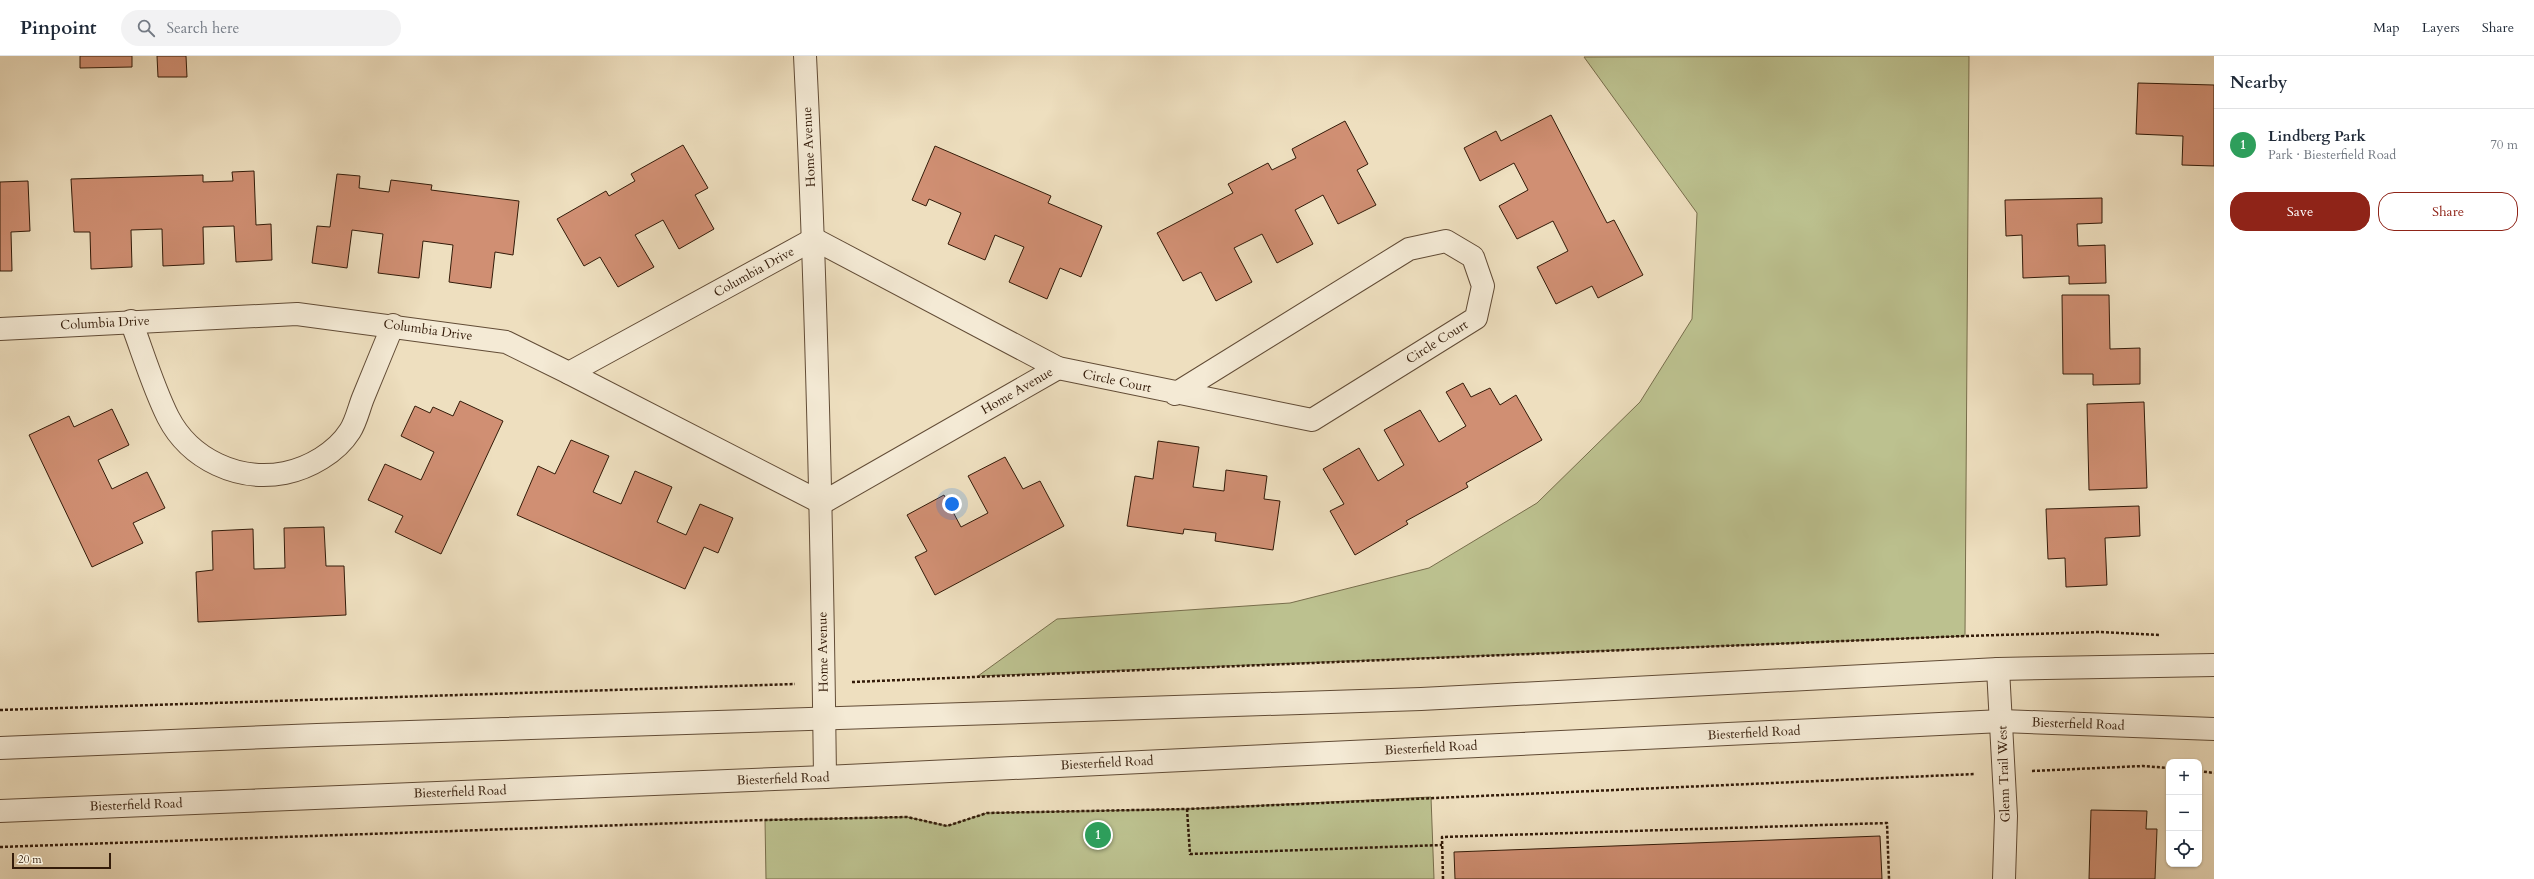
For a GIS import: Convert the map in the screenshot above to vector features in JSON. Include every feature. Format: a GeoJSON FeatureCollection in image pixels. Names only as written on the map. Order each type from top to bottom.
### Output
{"type":"FeatureCollection","features":[{"type":"Feature","properties":{"kind":"street","name":"Home Avenue"},"geometry":{"type":"LineString","coordinates":[[804,56],[814,239],[822,503],[825,777]]}},
{"type":"Feature","properties":{"kind":"street","name":"Home Avenue"},"geometry":{"type":"LineString","coordinates":[[814,239],[1058,368]]}},
{"type":"Feature","properties":{"kind":"street","name":"Columbia Drive"},"geometry":{"type":"LineString","coordinates":[[0,328],[297,314],[393,325],[506,342],[569,373],[814,239]]}},
{"type":"Feature","properties":{"kind":"street","name":"Circle Court"},"geometry":{"type":"LineString","coordinates":[[1058,368],[1175,394],[1312,420],[1476,318],[1483,286],[1474,257],[1446,241],[1409,248],[1175,394]]}},
{"type":"Feature","properties":{"kind":"street"},"geometry":{"type":"LineString","coordinates":[[131,321],[168,417],[180,435],[195,451],[212,463],[232,471],[253,475],[275,475],[297,470],[317,461],[335,448],[350,431],[393,325]]}},
{"type":"Feature","properties":{"kind":"street","name":"Home Avenue"},"geometry":{"type":"LineString","coordinates":[[822,503],[1058,368]]}},
{"type":"Feature","properties":{"kind":"street"},"geometry":{"type":"LineString","coordinates":[[569,373],[822,503]]}},
{"type":"Feature","properties":{"kind":"street"},"geometry":{"type":"LineString","coordinates":[[0,748],[824,718],[1421,699],[1998,669],[2214,665]]}},
{"type":"Feature","properties":{"kind":"street","name":"Glenn Trail West"},"geometry":{"type":"LineString","coordinates":[[1998,669],[2006,816],[2004,879]]}},
{"type":"Feature","properties":{"kind":"street","name":"Biesterfield Road"},"geometry":{"type":"LineString","coordinates":[[0,811],[825,777],[2002,721],[2214,729]]}},
{"type":"Feature","properties":{"kind":"path"},"geometry":{"type":"LineString","coordinates":[[0,710],[824,683],[1965,636],[2099,632],[2168,636]]}},
{"type":"Feature","properties":{"kind":"path"},"geometry":{"type":"LineString","coordinates":[[2047,770],[2143,766],[2166,768]]}},
{"type":"Feature","properties":{"kind":"path"},"geometry":{"type":"LineString","coordinates":[[2202,771],[2214,773]]}},
{"type":"Feature","properties":{"kind":"path"},"geometry":{"type":"LineString","coordinates":[[0,848],[764,820],[907,817],[947,826],[987,812],[1187,809],[1965,774]]}},
{"type":"Feature","properties":{"kind":"path"},"geometry":{"type":"LineString","coordinates":[[1187,809],[1190,854],[1442,845]]}},
{"type":"Feature","properties":{"kind":"path"},"geometry":{"type":"LineString","coordinates":[[1443,879],[1442,837],[1887,823],[1890,879]]}},
{"type":"Feature","properties":{"kind":"green space"},"geometry":{"type":"Polygon","coordinates":[[[1969,56],[1965,636],[978,676],[1057,619],[1290,603],[1429,568],[1537,503],[1640,402],[1692,319],[1697,213],[1584,57],[1969,56]]]}},
{"type":"Feature","properties":{"kind":"green space"},"geometry":{"type":"Polygon","coordinates":[[[1431,797],[1434,879],[766,879],[765,820],[907,817],[947,826],[987,813],[1187,809],[1431,797]]]}},
{"type":"Feature","properties":{"kind":"building"},"geometry":{"type":"Polygon","coordinates":[[[80,56],[132,56],[132,67],[80,68],[80,56]]]}},
{"type":"Feature","properties":{"kind":"building"},"geometry":{"type":"Polygon","coordinates":[[[157,56],[186,56],[187,77],[158,77],[157,56]]]}},
{"type":"Feature","properties":{"kind":"building"},"geometry":{"type":"Polygon","coordinates":[[[2138,83],[2214,85],[2214,166],[2182,165],[2183,136],[2136,134],[2138,83]]]}},
{"type":"Feature","properties":{"kind":"building"},"geometry":{"type":"Polygon","coordinates":[[[1551,115],[1607,223],[1614,220],[1643,275],[1598,298],[1592,286],[1556,304],[1537,267],[1568,251],[1553,221],[1517,239],[1499,206],[1528,190],[1514,163],[1480,181],[1464,148],[1496,131],[1501,141],[1551,115]]]}},
{"type":"Feature","properties":{"kind":"building"},"geometry":{"type":"Polygon","coordinates":[[[1345,121],[1368,164],[1357,170],[1376,205],[1338,224],[1323,195],[1295,210],[1313,244],[1277,263],[1262,234],[1234,248],[1252,282],[1216,301],[1201,272],[1183,281],[1157,233],[1233,193],[1228,184],[1268,163],[1272,170],[1296,158],[1292,149],[1345,121]]]}},
{"type":"Feature","properties":{"kind":"building"},"geometry":{"type":"Polygon","coordinates":[[[683,145],[708,188],[695,195],[714,229],[679,249],[663,220],[635,235],[654,267],[618,287],[600,257],[584,266],[557,219],[606,191],[609,196],[635,181],[631,174],[683,145]]]}},
{"type":"Feature","properties":{"kind":"building"},"geometry":{"type":"Polygon","coordinates":[[[935,146],[1051,196],[1048,203],[1102,226],[1081,277],[1060,268],[1047,299],[1009,282],[1024,247],[995,235],[985,260],[948,244],[961,213],[929,199],[926,206],[912,200],[935,146]]]}},
{"type":"Feature","properties":{"kind":"building"},"geometry":{"type":"Polygon","coordinates":[[[254,171],[256,225],[271,224],[272,260],[236,262],[234,226],[203,227],[204,264],[163,266],[162,229],[131,230],[132,267],[91,269],[90,232],[74,232],[71,179],[203,175],[203,182],[233,181],[232,172],[254,171]]]}},
{"type":"Feature","properties":{"kind":"building"},"geometry":{"type":"Polygon","coordinates":[[[337,174],[360,176],[359,188],[389,192],[391,180],[432,185],[431,190],[519,201],[513,255],[495,252],[491,288],[449,282],[453,245],[423,241],[419,278],[378,273],[383,234],[352,230],[347,268],[312,263],[317,226],[330,227],[337,174]]]}},
{"type":"Feature","properties":{"kind":"building"},"geometry":{"type":"Polygon","coordinates":[[[28,181],[30,231],[11,232],[12,271],[0,271],[0,182],[28,181]]]}},
{"type":"Feature","properties":{"kind":"building"},"geometry":{"type":"Polygon","coordinates":[[[2102,198],[2102,223],[2077,224],[2078,246],[2105,245],[2106,283],[2069,284],[2069,276],[2023,278],[2022,235],[2006,236],[2005,200],[2102,198]]]}},
{"type":"Feature","properties":{"kind":"building"},"geometry":{"type":"Polygon","coordinates":[[[2062,295],[2109,295],[2110,349],[2140,348],[2140,384],[2093,385],[2093,374],[2063,374],[2062,295]]]}},
{"type":"Feature","properties":{"kind":"building"},"geometry":{"type":"Polygon","coordinates":[[[1463,383],[1471,397],[1490,388],[1500,405],[1516,395],[1542,440],[1466,483],[1468,487],[1406,521],[1408,524],[1355,555],[1330,511],[1344,504],[1323,469],[1359,448],[1378,481],[1404,465],[1384,430],[1420,410],[1439,442],[1466,426],[1446,392],[1463,383]]]}},
{"type":"Feature","properties":{"kind":"building"},"geometry":{"type":"Polygon","coordinates":[[[460,401],[503,421],[441,554],[395,532],[403,516],[368,500],[385,464],[421,480],[434,452],[401,436],[415,406],[430,413],[433,407],[453,416],[460,401]]]}},
{"type":"Feature","properties":{"kind":"building"},"geometry":{"type":"Polygon","coordinates":[[[2144,402],[2147,488],[2089,490],[2087,404],[2144,402]]]}},
{"type":"Feature","properties":{"kind":"building"},"geometry":{"type":"Polygon","coordinates":[[[112,409],[129,445],[98,460],[112,489],[147,472],[165,508],[133,523],[143,543],[92,567],[29,435],[69,416],[74,427],[112,409]]]}},
{"type":"Feature","properties":{"kind":"building"},"geometry":{"type":"Polygon","coordinates":[[[571,440],[609,456],[593,492],[621,504],[635,471],[672,487],[657,522],[686,535],[700,504],[733,518],[718,553],[704,547],[685,589],[517,515],[538,466],[555,474],[571,440]]]}},
{"type":"Feature","properties":{"kind":"building"},"geometry":{"type":"Polygon","coordinates":[[[1158,441],[1199,447],[1193,487],[1224,491],[1226,470],[1267,476],[1264,499],[1280,501],[1273,550],[1215,541],[1216,533],[1184,529],[1183,534],[1127,526],[1135,476],[1153,479],[1158,441]]]}},
{"type":"Feature","properties":{"kind":"building"},"geometry":{"type":"Polygon","coordinates":[[[1005,457],[1023,489],[1040,481],[1064,526],[935,595],[915,557],[927,551],[907,515],[944,495],[961,527],[988,513],[968,476],[1005,457]]]}},
{"type":"Feature","properties":{"kind":"building"},"geometry":{"type":"Polygon","coordinates":[[[2139,506],[2140,536],[2105,538],[2107,585],[2066,587],[2065,558],[2048,559],[2046,509],[2139,506]]]}},
{"type":"Feature","properties":{"kind":"building"},"geometry":{"type":"Polygon","coordinates":[[[324,527],[326,566],[344,566],[346,615],[198,622],[196,572],[213,570],[212,531],[253,529],[254,569],[285,568],[284,528],[324,527]]]}},
{"type":"Feature","properties":{"kind":"building"},"geometry":{"type":"Polygon","coordinates":[[[2091,810],[2147,811],[2146,829],[2157,829],[2155,879],[2089,879],[2091,810]]]}},
{"type":"Feature","properties":{"kind":"building"},"geometry":{"type":"Polygon","coordinates":[[[1880,836],[1882,879],[1455,879],[1454,852],[1880,836]]]}},
{"type":"Feature","properties":{"kind":"place","name":"Lindberg Park"},"geometry":{"type":"Point","coordinates":[1098,835]}}]}
